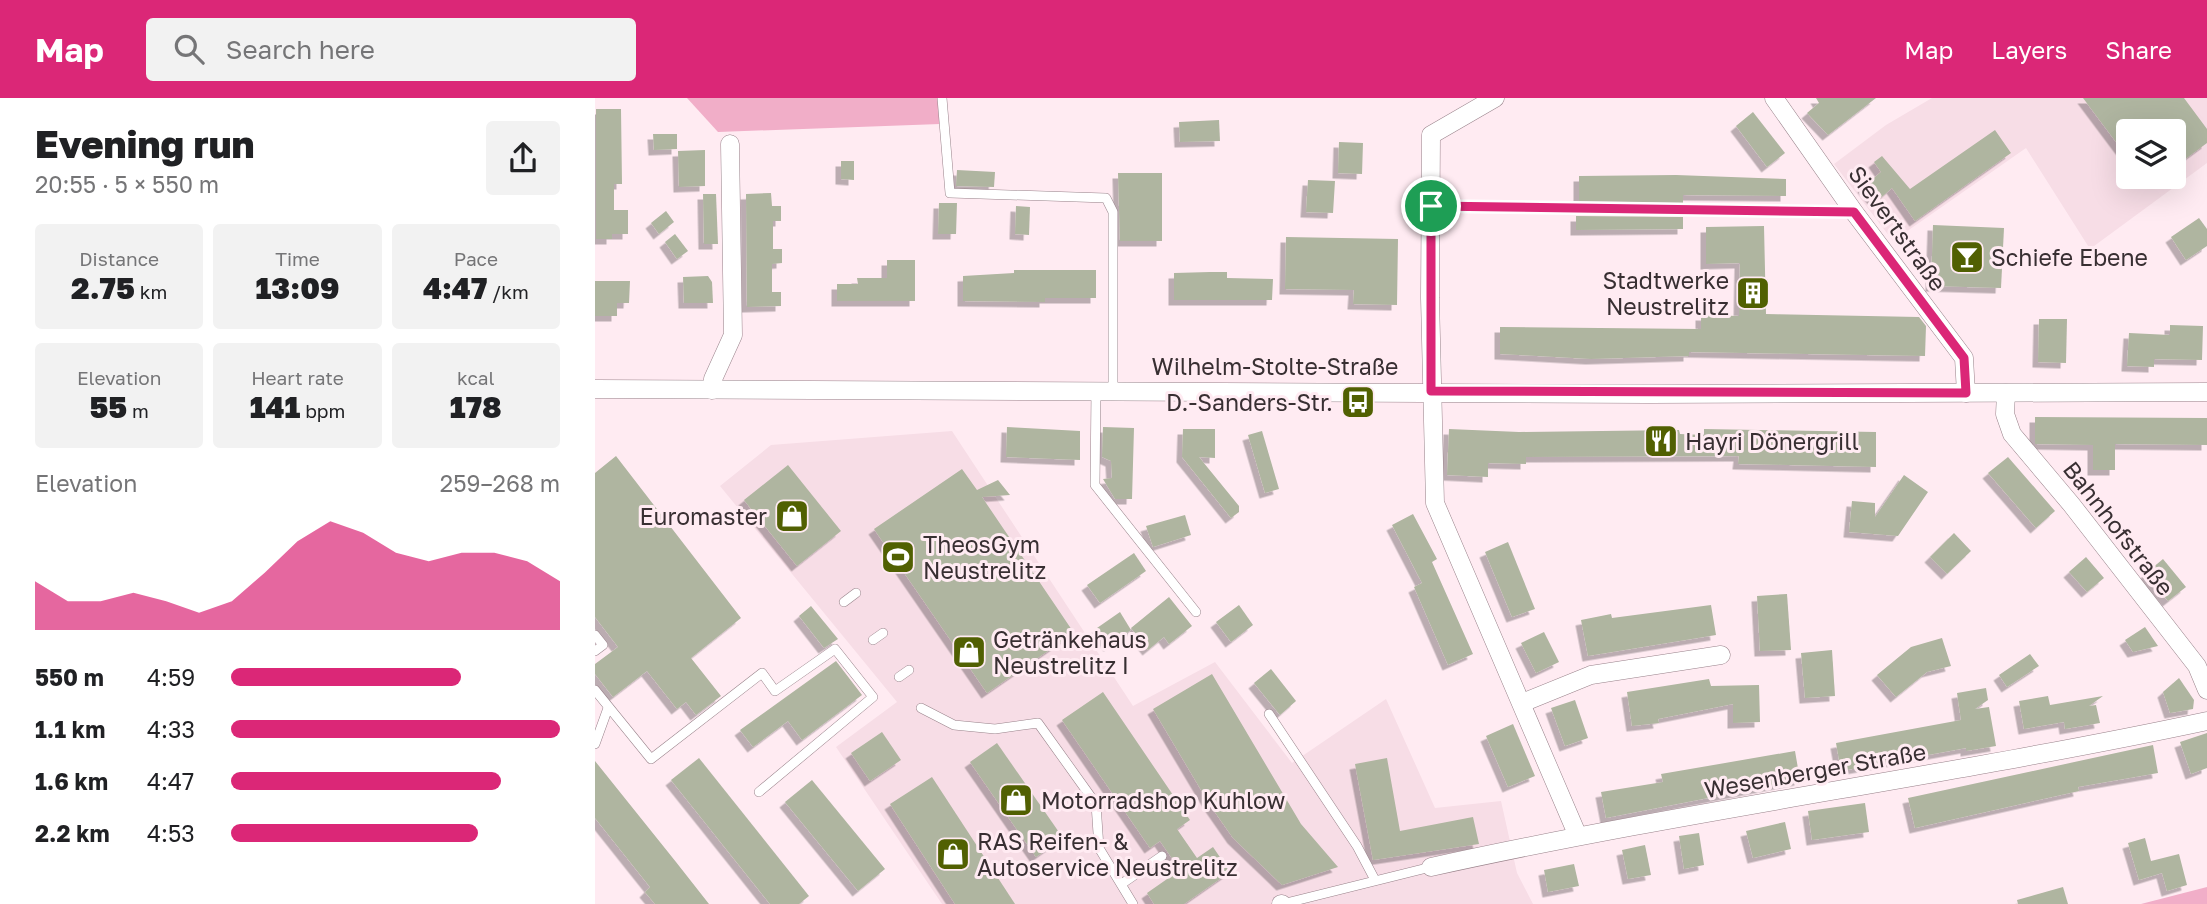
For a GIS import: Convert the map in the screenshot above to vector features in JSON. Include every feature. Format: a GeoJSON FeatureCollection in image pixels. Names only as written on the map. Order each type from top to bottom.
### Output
{"type":"FeatureCollection","features":[{"type":"Feature","properties":{"kind":"street"},"geometry":{"type":"LineString","coordinates":[[1495,98],[1431,135],[1431,391],[1435,503],[1577,834]]}},
{"type":"Feature","properties":{"kind":"street","name":"Sievertstraße"},"geometry":{"type":"LineString","coordinates":[[1774,98],[1854,212],[1964,358],[1966,393]]}},
{"type":"Feature","properties":{"kind":"street"},"geometry":{"type":"LineString","coordinates":[[712,390],[713,379],[733,335],[730,144]]}},
{"type":"Feature","properties":{"kind":"street","name":"Wilhelm-Stolte-Straße"},"geometry":{"type":"LineString","coordinates":[[595,389],[2207,392]]}},
{"type":"Feature","properties":{"kind":"street","name":"Bahnhofstraße"},"geometry":{"type":"LineString","coordinates":[[2006,393],[2005,414],[2012,435],[2071,504],[2197,666],[2207,690]]}},
{"type":"Feature","properties":{"kind":"street"},"geometry":{"type":"LineString","coordinates":[[1523,704],[1591,675],[1721,655]]}},
{"type":"Feature","properties":{"kind":"street","name":"Wesenberger Straße"},"geometry":{"type":"LineString","coordinates":[[1431,867],[1577,834],[2054,754],[2207,721]]}},
{"type":"Feature","properties":{"kind":"lane"},"geometry":{"type":"LineString","coordinates":[[942,98],[950,193],[1106,198],[1113,212],[1104,390],[1095,485],[1196,612]]}},
{"type":"Feature","properties":{"kind":"lane"},"geometry":{"type":"LineString","coordinates":[[1431,206],[1854,212]]}},
{"type":"Feature","properties":{"kind":"lane"},"geometry":{"type":"LineString","coordinates":[[844,602],[856,593]]}},
{"type":"Feature","properties":{"kind":"lane"},"geometry":{"type":"LineString","coordinates":[[873,640],[883,633]]}},
{"type":"Feature","properties":{"kind":"lane"},"geometry":{"type":"LineString","coordinates":[[595,635],[603,645],[595,651]]}},
{"type":"Feature","properties":{"kind":"lane"},"geometry":{"type":"LineString","coordinates":[[595,690],[651,759],[762,673],[775,691],[835,649],[873,697],[759,792]]}},
{"type":"Feature","properties":{"kind":"lane"},"geometry":{"type":"LineString","coordinates":[[899,677],[909,670]]}},
{"type":"Feature","properties":{"kind":"lane"},"geometry":{"type":"LineString","coordinates":[[595,744],[608,708]]}},
{"type":"Feature","properties":{"kind":"lane"},"geometry":{"type":"LineString","coordinates":[[921,708],[954,724],[995,729],[1038,723],[1096,804],[1099,848],[1123,883],[1133,904]]}},
{"type":"Feature","properties":{"kind":"lane"},"geometry":{"type":"LineString","coordinates":[[1269,714],[1357,846],[1375,880]]}},
{"type":"Feature","properties":{"kind":"lane"},"geometry":{"type":"LineString","coordinates":[[1123,883],[1161,856]]}},
{"type":"Feature","properties":{"kind":"lane"},"geometry":{"type":"LineString","coordinates":[[1282,904],[1431,867]]}},
{"type":"Feature","properties":{"kind":"shaded area"},"geometry":{"type":"Polygon","coordinates":[[[687,98],[942,98],[940,124],[718,132],[687,98]]]}},
{"type":"Feature","properties":{"kind":"shaded area"},"geometry":{"type":"Polygon","coordinates":[[[1932,98],[2207,98],[2207,163],[2186,178],[2186,119],[2116,119],[2116,189],[2172,189],[2090,249],[2026,148],[1893,241],[1834,164],[1886,125],[1932,98]]]}},
{"type":"Feature","properties":{"kind":"shaded area"},"geometry":{"type":"Polygon","coordinates":[[[952,431],[1133,706],[1215,662],[1292,763],[1386,699],[1435,808],[1501,801],[1517,873],[1533,904],[942,904],[836,747],[897,702],[720,486],[771,445],[952,431]]]}},
{"type":"Feature","properties":{"kind":"shaded area"},"geometry":{"type":"Polygon","coordinates":[[[2207,887],[2207,904],[2141,904],[2207,887]]]}},
{"type":"Feature","properties":{"kind":"building"},"geometry":{"type":"Polygon","coordinates":[[[1816,98],[1876,98],[1828,135],[1807,113],[1819,103],[1816,98]]]}},
{"type":"Feature","properties":{"kind":"building"},"geometry":{"type":"Polygon","coordinates":[[[2083,98],[2184,98],[2207,129],[2207,143],[2186,158],[2186,119],[2116,119],[2116,142],[2083,98]]]}},
{"type":"Feature","properties":{"kind":"building"},"geometry":{"type":"Polygon","coordinates":[[[596,109],[621,109],[622,184],[614,184],[614,210],[628,210],[628,234],[612,234],[612,239],[596,239],[596,109]]]}},
{"type":"Feature","properties":{"kind":"building"},"geometry":{"type":"Polygon","coordinates":[[[1753,112],[1785,153],[1767,167],[1736,126],[1753,112]]]}},
{"type":"Feature","properties":{"kind":"building"},"geometry":{"type":"Polygon","coordinates":[[[1219,120],[1220,141],[1180,142],[1179,122],[1219,120]]]}},
{"type":"Feature","properties":{"kind":"building"},"geometry":{"type":"Polygon","coordinates":[[[1995,130],[2011,153],[1915,221],[1892,188],[1876,202],[1863,187],[1881,172],[1874,162],[1882,156],[1910,189],[1995,130]]]}},
{"type":"Feature","properties":{"kind":"building"},"geometry":{"type":"Polygon","coordinates":[[[653,134],[677,134],[677,149],[654,150],[653,134]]]}},
{"type":"Feature","properties":{"kind":"building"},"geometry":{"type":"Polygon","coordinates":[[[1339,142],[1363,143],[1362,174],[1338,173],[1339,142]]]}},
{"type":"Feature","properties":{"kind":"building"},"geometry":{"type":"Polygon","coordinates":[[[705,150],[705,186],[679,187],[678,151],[705,150]]]}},
{"type":"Feature","properties":{"kind":"building"},"geometry":{"type":"Polygon","coordinates":[[[841,161],[854,161],[854,180],[841,179],[841,161]]]}},
{"type":"Feature","properties":{"kind":"building"},"geometry":{"type":"Polygon","coordinates":[[[957,170],[995,172],[994,187],[956,186],[957,170]]]}},
{"type":"Feature","properties":{"kind":"building"},"geometry":{"type":"Polygon","coordinates":[[[1118,173],[1162,173],[1162,241],[1120,241],[1118,173]]]}},
{"type":"Feature","properties":{"kind":"building"},"geometry":{"type":"Polygon","coordinates":[[[1676,175],[1786,179],[1786,196],[1683,195],[1683,203],[1579,201],[1579,176],[1676,175]]]}},
{"type":"Feature","properties":{"kind":"building"},"geometry":{"type":"Polygon","coordinates":[[[1308,180],[1335,181],[1333,213],[1306,212],[1308,180]]]}},
{"type":"Feature","properties":{"kind":"building"},"geometry":{"type":"Polygon","coordinates":[[[771,193],[772,206],[781,206],[781,221],[773,221],[773,249],[782,249],[782,263],[772,264],[772,292],[781,292],[781,306],[747,307],[746,194],[771,193]]]}},
{"type":"Feature","properties":{"kind":"building"},"geometry":{"type":"Polygon","coordinates":[[[703,194],[716,194],[718,244],[704,244],[703,194]]]}},
{"type":"Feature","properties":{"kind":"building"},"geometry":{"type":"Polygon","coordinates":[[[939,203],[957,203],[956,234],[938,234],[939,203]]]}},
{"type":"Feature","properties":{"kind":"building"},"geometry":{"type":"Polygon","coordinates":[[[1016,206],[1030,207],[1029,235],[1015,234],[1016,206]]]}},
{"type":"Feature","properties":{"kind":"building"},"geometry":{"type":"Polygon","coordinates":[[[666,211],[674,222],[659,234],[651,223],[666,211]]]}},
{"type":"Feature","properties":{"kind":"building"},"geometry":{"type":"Polygon","coordinates":[[[1576,216],[1683,217],[1683,229],[1576,230],[1576,216]]]}},
{"type":"Feature","properties":{"kind":"building"},"geometry":{"type":"Polygon","coordinates":[[[2199,218],[2207,229],[2207,246],[2186,260],[2171,237],[2199,218]]]}},
{"type":"Feature","properties":{"kind":"building","name":"Schiefe Ebene"},"geometry":{"type":"Polygon","coordinates":[[[1933,225],[2004,228],[2001,288],[1931,286],[1933,225]]]}},
{"type":"Feature","properties":{"kind":"building"},"geometry":{"type":"Polygon","coordinates":[[[1764,226],[1766,314],[1919,317],[1926,326],[1925,356],[1689,352],[1689,356],[1591,359],[1500,354],[1500,327],[1701,329],[1701,315],[1739,316],[1740,263],[1706,264],[1706,227],[1764,226]]]}},
{"type":"Feature","properties":{"kind":"building"},"geometry":{"type":"Polygon","coordinates":[[[675,234],[688,251],[677,259],[665,242],[675,234]]]}},
{"type":"Feature","properties":{"kind":"building"},"geometry":{"type":"Polygon","coordinates":[[[1286,237],[1398,239],[1397,305],[1353,304],[1354,290],[1285,289],[1286,237]]]}},
{"type":"Feature","properties":{"kind":"building"},"geometry":{"type":"Polygon","coordinates":[[[887,260],[915,260],[915,301],[837,301],[837,284],[858,284],[857,278],[887,278],[887,260]]]}},
{"type":"Feature","properties":{"kind":"building"},"geometry":{"type":"Polygon","coordinates":[[[1014,270],[1096,270],[1096,298],[1045,298],[1045,302],[963,301],[963,276],[1014,273],[1014,270]]]}},
{"type":"Feature","properties":{"kind":"building"},"geometry":{"type":"Polygon","coordinates":[[[1227,272],[1227,278],[1273,279],[1272,300],[1174,300],[1174,273],[1227,272]]]}},
{"type":"Feature","properties":{"kind":"building"},"geometry":{"type":"Polygon","coordinates":[[[708,276],[712,282],[713,303],[684,303],[683,277],[708,276]]]}},
{"type":"Feature","properties":{"kind":"building"},"geometry":{"type":"Polygon","coordinates":[[[595,281],[630,281],[629,303],[617,303],[617,316],[595,316],[595,281]]]}},
{"type":"Feature","properties":{"kind":"building"},"geometry":{"type":"Polygon","coordinates":[[[2039,319],[2067,319],[2066,363],[2038,362],[2039,319]]]}},
{"type":"Feature","properties":{"kind":"building"},"geometry":{"type":"Polygon","coordinates":[[[2170,325],[2203,326],[2202,360],[2154,359],[2154,367],[2127,366],[2129,333],[2170,335],[2170,325]]]}},
{"type":"Feature","properties":{"kind":"building"},"geometry":{"type":"Polygon","coordinates":[[[2035,417],[2207,418],[2207,445],[2115,444],[2115,470],[2093,470],[2093,445],[2035,444],[2035,417]]]}},
{"type":"Feature","properties":{"kind":"building"},"geometry":{"type":"Polygon","coordinates":[[[1007,427],[1080,431],[1080,460],[1006,457],[1007,427]]]}},
{"type":"Feature","properties":{"kind":"building"},"geometry":{"type":"Polygon","coordinates":[[[1103,427],[1134,428],[1132,499],[1115,499],[1103,479],[1112,478],[1111,461],[1102,457],[1103,427]]]}},
{"type":"Feature","properties":{"kind":"building"},"geometry":{"type":"Polygon","coordinates":[[[1183,429],[1215,429],[1215,458],[1199,457],[1239,506],[1239,512],[1231,518],[1182,457],[1183,429]]]}},
{"type":"Feature","properties":{"kind":"building"},"geometry":{"type":"Polygon","coordinates":[[[1449,429],[1519,432],[1679,430],[1680,434],[1704,435],[1704,429],[1876,432],[1876,467],[1738,464],[1739,456],[1526,457],[1526,464],[1488,463],[1488,477],[1447,475],[1449,429]]]}},
{"type":"Feature","properties":{"kind":"building"},"geometry":{"type":"Polygon","coordinates":[[[1262,431],[1279,489],[1265,493],[1248,435],[1262,431]]]}},
{"type":"Feature","properties":{"kind":"building"},"geometry":{"type":"Polygon","coordinates":[[[616,456],[741,618],[691,658],[721,696],[696,715],[686,702],[677,709],[647,671],[613,697],[595,674],[595,664],[618,647],[595,617],[595,473],[616,456]]]}},
{"type":"Feature","properties":{"kind":"building"},"geometry":{"type":"Polygon","coordinates":[[[2008,457],[2055,511],[2036,528],[1988,473],[2008,457]]]}},
{"type":"Feature","properties":{"kind":"building","name":"Euromaster"},"geometry":{"type":"Polygon","coordinates":[[[788,465],[841,531],[797,566],[744,500],[788,465]]]}},
{"type":"Feature","properties":{"kind":"building"},"geometry":{"type":"Polygon","coordinates":[[[962,469],[977,490],[998,480],[1010,495],[982,497],[1074,633],[987,693],[874,529],[962,469]]]}},
{"type":"Feature","properties":{"kind":"building"},"geometry":{"type":"Polygon","coordinates":[[[1904,475],[1928,492],[1898,536],[1849,532],[1852,501],[1875,503],[1875,517],[1904,475]]]}},
{"type":"Feature","properties":{"kind":"building"},"geometry":{"type":"Polygon","coordinates":[[[1413,514],[1437,559],[1432,562],[1473,654],[1448,665],[1414,587],[1422,583],[1392,525],[1413,514]]]}},
{"type":"Feature","properties":{"kind":"building"},"geometry":{"type":"Polygon","coordinates":[[[1185,515],[1191,535],[1153,547],[1146,526],[1185,515]]]}},
{"type":"Feature","properties":{"kind":"building"},"geometry":{"type":"Polygon","coordinates":[[[1954,533],[1971,551],[1947,574],[1930,557],[1954,533]]]}},
{"type":"Feature","properties":{"kind":"building"},"geometry":{"type":"Polygon","coordinates":[[[1508,542],[1535,609],[1512,617],[1485,552],[1508,542]]]}},
{"type":"Feature","properties":{"kind":"building"},"geometry":{"type":"Polygon","coordinates":[[[1134,553],[1146,571],[1100,603],[1087,585],[1134,553]]]}},
{"type":"Feature","properties":{"kind":"building"},"geometry":{"type":"Polygon","coordinates":[[[2086,557],[2104,578],[2087,592],[2069,572],[2086,557]]]}},
{"type":"Feature","properties":{"kind":"building"},"geometry":{"type":"Polygon","coordinates":[[[2163,559],[2186,587],[2168,601],[2145,574],[2163,559]]]}},
{"type":"Feature","properties":{"kind":"building"},"geometry":{"type":"Polygon","coordinates":[[[1787,594],[1791,650],[1760,651],[1757,596],[1787,594]]]}},
{"type":"Feature","properties":{"kind":"building"},"geometry":{"type":"Polygon","coordinates":[[[1169,597],[1192,626],[1169,644],[1164,637],[1148,650],[1131,628],[1169,597]]]}},
{"type":"Feature","properties":{"kind":"building"},"geometry":{"type":"Polygon","coordinates":[[[1239,605],[1253,625],[1231,642],[1216,622],[1239,605]]]}},
{"type":"Feature","properties":{"kind":"building"},"geometry":{"type":"Polygon","coordinates":[[[1711,605],[1716,635],[1588,656],[1581,620],[1611,614],[1612,618],[1711,605]]]}},
{"type":"Feature","properties":{"kind":"building"},"geometry":{"type":"Polygon","coordinates":[[[811,606],[838,639],[824,648],[799,616],[811,606]]]}},
{"type":"Feature","properties":{"kind":"building"},"geometry":{"type":"Polygon","coordinates":[[[1120,612],[1131,630],[1109,646],[1097,628],[1120,612]]]}},
{"type":"Feature","properties":{"kind":"building"},"geometry":{"type":"Polygon","coordinates":[[[2145,627],[2158,646],[2133,652],[2125,640],[2145,627]]]}},
{"type":"Feature","properties":{"kind":"building"},"geometry":{"type":"Polygon","coordinates":[[[1544,632],[1559,662],[1536,673],[1521,643],[1544,632]]]}},
{"type":"Feature","properties":{"kind":"building"},"geometry":{"type":"Polygon","coordinates":[[[1942,638],[1951,666],[1927,672],[1896,697],[1877,675],[1911,647],[1942,638]]]}},
{"type":"Feature","properties":{"kind":"building"},"geometry":{"type":"Polygon","coordinates":[[[1832,650],[1835,696],[1805,698],[1801,653],[1832,650]]]}},
{"type":"Feature","properties":{"kind":"building"},"geometry":{"type":"Polygon","coordinates":[[[2030,654],[2039,666],[2007,687],[1999,675],[2030,654]]]}},
{"type":"Feature","properties":{"kind":"building"},"geometry":{"type":"Polygon","coordinates":[[[836,661],[862,695],[802,740],[788,721],[753,747],[740,730],[836,661]]]}},
{"type":"Feature","properties":{"kind":"building"},"geometry":{"type":"Polygon","coordinates":[[[1271,669],[1296,701],[1280,715],[1254,683],[1271,669]]]}},
{"type":"Feature","properties":{"kind":"building"},"geometry":{"type":"Polygon","coordinates":[[[1212,674],[1301,824],[1338,867],[1282,885],[1233,838],[1210,805],[1153,709],[1212,674]]]}},
{"type":"Feature","properties":{"kind":"building"},"geometry":{"type":"Polygon","coordinates":[[[2179,678],[2194,700],[2193,709],[2170,713],[2163,692],[2179,678]]]}},
{"type":"Feature","properties":{"kind":"building"},"geometry":{"type":"Polygon","coordinates":[[[1709,679],[1711,686],[1759,685],[1760,722],[1733,723],[1733,704],[1658,719],[1659,723],[1632,726],[1627,692],[1709,679]]]}},
{"type":"Feature","properties":{"kind":"building"},"geometry":{"type":"Polygon","coordinates":[[[1986,688],[1988,700],[1975,709],[1989,707],[1996,746],[1966,751],[1966,748],[1841,771],[1836,743],[1961,720],[1957,693],[1986,688]]]}},
{"type":"Feature","properties":{"kind":"building"},"geometry":{"type":"Polygon","coordinates":[[[1103,692],[1190,820],[1177,829],[1197,858],[1213,847],[1230,872],[1184,904],[1154,904],[1147,893],[1180,870],[1160,841],[1150,848],[1062,720],[1103,692]]]}},
{"type":"Feature","properties":{"kind":"building"},"geometry":{"type":"Polygon","coordinates":[[[2048,696],[2050,705],[2103,696],[2089,706],[2096,705],[2100,723],[2065,729],[2064,722],[2024,729],[2019,701],[2048,696]]]}},
{"type":"Feature","properties":{"kind":"building"},"geometry":{"type":"Polygon","coordinates":[[[1575,700],[1588,738],[1565,746],[1551,708],[1575,700]]]}},
{"type":"Feature","properties":{"kind":"building"},"geometry":{"type":"Polygon","coordinates":[[[1513,724],[1535,776],[1508,787],[1486,736],[1513,724]]]}},
{"type":"Feature","properties":{"kind":"building"},"geometry":{"type":"Polygon","coordinates":[[[882,732],[901,760],[870,781],[851,753],[882,732]]]}},
{"type":"Feature","properties":{"kind":"building"},"geometry":{"type":"Polygon","coordinates":[[[2207,733],[2207,768],[2191,774],[2180,742],[2207,733]]]}},
{"type":"Feature","properties":{"kind":"building","name":"Motorradshop Kuhlow"},"geometry":{"type":"Polygon","coordinates":[[[997,743],[1063,838],[1036,857],[970,762],[997,743]]]}},
{"type":"Feature","properties":{"kind":"building"},"geometry":{"type":"Polygon","coordinates":[[[2153,745],[2158,773],[2078,787],[2079,791],[1915,828],[1908,798],[2153,745]]]}},
{"type":"Feature","properties":{"kind":"building"},"geometry":{"type":"Polygon","coordinates":[[[1795,751],[1800,780],[1606,818],[1601,792],[1663,782],[1661,774],[1795,751]]]}},
{"type":"Feature","properties":{"kind":"building"},"geometry":{"type":"Polygon","coordinates":[[[699,758],[809,896],[799,904],[770,904],[671,780],[699,758]]]}},
{"type":"Feature","properties":{"kind":"building"},"geometry":{"type":"Polygon","coordinates":[[[1387,758],[1400,831],[1473,817],[1479,844],[1373,860],[1355,764],[1387,758]]]}},
{"type":"Feature","properties":{"kind":"building"},"geometry":{"type":"Polygon","coordinates":[[[595,761],[709,904],[655,904],[645,892],[650,887],[595,818],[595,761]]]}},
{"type":"Feature","properties":{"kind":"building","name":"RAS Reifen- & Autoservice Neustrelitz"},"geometry":{"type":"Polygon","coordinates":[[[932,777],[1015,904],[955,904],[890,804],[932,777]]]}},
{"type":"Feature","properties":{"kind":"building"},"geometry":{"type":"Polygon","coordinates":[[[812,780],[885,869],[858,891],[785,802],[812,780]]]}},
{"type":"Feature","properties":{"kind":"building"},"geometry":{"type":"Polygon","coordinates":[[[1865,803],[1869,832],[1812,840],[1808,811],[1865,803]]]}},
{"type":"Feature","properties":{"kind":"building"},"geometry":{"type":"Polygon","coordinates":[[[1785,822],[1791,849],[1753,858],[1746,831],[1785,822]]]}},
{"type":"Feature","properties":{"kind":"building"},"geometry":{"type":"Polygon","coordinates":[[[1699,833],[1704,865],[1684,869],[1679,836],[1699,833]]]}},
{"type":"Feature","properties":{"kind":"building"},"geometry":{"type":"Polygon","coordinates":[[[2145,838],[2151,861],[2179,854],[2187,885],[2167,891],[2162,873],[2139,880],[2128,843],[2145,838]]]}},
{"type":"Feature","properties":{"kind":"building"},"geometry":{"type":"Polygon","coordinates":[[[1645,845],[1651,875],[1628,879],[1622,850],[1645,845]]]}},
{"type":"Feature","properties":{"kind":"building"},"geometry":{"type":"Polygon","coordinates":[[[1574,864],[1579,886],[1548,892],[1544,870],[1574,864]]]}},
{"type":"Feature","properties":{"kind":"building"},"geometry":{"type":"Polygon","coordinates":[[[2063,887],[2068,904],[2018,904],[2017,900],[2063,887]]]}},
{"type":"Feature","properties":{"kind":"place","name":"Schiefe Ebene"},"geometry":{"type":"Point","coordinates":[1967,257]}},
{"type":"Feature","properties":{"kind":"place","name":"Stadtwerke Neustrelitz"},"geometry":{"type":"Point","coordinates":[1753,293]}},
{"type":"Feature","properties":{"kind":"place","name":"D.-Sanders-Str."},"geometry":{"type":"Point","coordinates":[1358,402]}},
{"type":"Feature","properties":{"kind":"place","name":"Hayri Dönergrill"},"geometry":{"type":"Point","coordinates":[1661,441]}},
{"type":"Feature","properties":{"kind":"place","name":"Euromaster"},"geometry":{"type":"Point","coordinates":[792,516]}},
{"type":"Feature","properties":{"kind":"place","name":"TheosGym Neustrelitz"},"geometry":{"type":"Point","coordinates":[898,557]}},
{"type":"Feature","properties":{"kind":"place","name":"Getränkehaus Neustrelitz I"},"geometry":{"type":"Point","coordinates":[969,652]}},
{"type":"Feature","properties":{"kind":"place","name":"Motorradshop Kuhlow"},"geometry":{"type":"Point","coordinates":[1016,800]}},
{"type":"Feature","properties":{"kind":"place","name":"RAS Reifen- & Autoservice Neustrelitz"},"geometry":{"type":"Point","coordinates":[953,854]}},
{"type":"Feature","properties":{"kind":"route"},"geometry":{"type":"LineString","coordinates":[[1431,206],[1854,212],[1964,358],[1966,393],[1649,394],[1431,391],[1431,206]]}}]}
